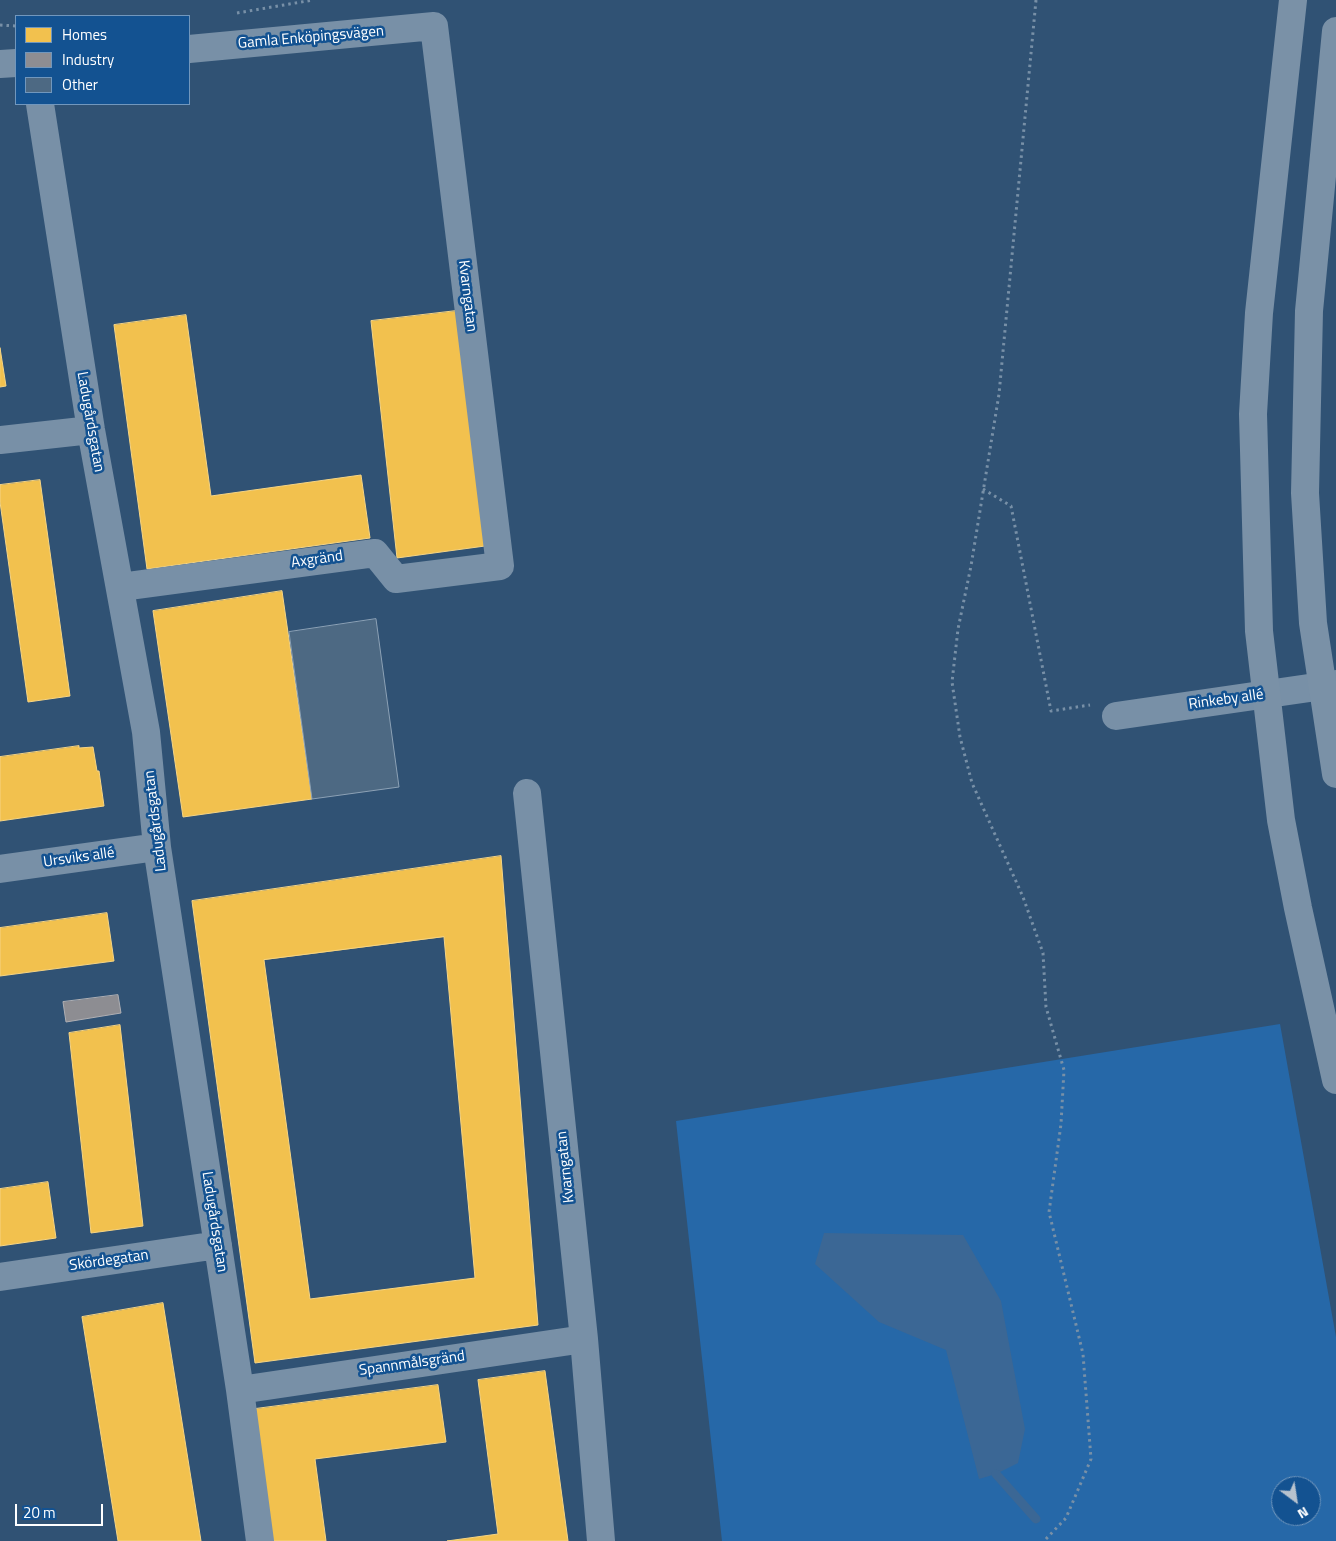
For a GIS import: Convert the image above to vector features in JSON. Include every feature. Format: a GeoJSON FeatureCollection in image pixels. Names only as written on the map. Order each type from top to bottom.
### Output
{"type":"FeatureCollection","features":[{"type":"Feature","properties":{"kind":"highway"},"geometry":{"type":"LineString","coordinates":[[1293,0],[1259,313],[1254,395],[1254,494],[1259,631],[1282,820],[1298,908],[1336,1080]]}},
{"type":"Feature","properties":{"kind":"highway"},"geometry":{"type":"LineString","coordinates":[[1336,31],[1309,311],[1305,493],[1313,623],[1336,774]]}},
{"type":"Feature","properties":{"kind":"street","name":"Gamla Enköpingsvägen"},"geometry":{"type":"LineString","coordinates":[[190,49],[434,26]]}},
{"type":"Feature","properties":{"kind":"street","name":"Kvarngatan"},"geometry":{"type":"LineString","coordinates":[[434,26],[500,566]]}},
{"type":"Feature","properties":{"kind":"street"},"geometry":{"type":"LineString","coordinates":[[0,64],[15,64]]}},
{"type":"Feature","properties":{"kind":"street","name":"Ladugårdsgatan"},"geometry":{"type":"LineString","coordinates":[[40,105],[90,430],[121,587],[146,732],[157,847],[240,1390],[260,1541]]}},
{"type":"Feature","properties":{"kind":"street"},"geometry":{"type":"LineString","coordinates":[[0,440],[90,430]]}},
{"type":"Feature","properties":{"kind":"street","name":"Axgränd"},"geometry":{"type":"LineString","coordinates":[[121,587],[375,553],[396,579],[500,566]]}},
{"type":"Feature","properties":{"kind":"street","name":"Rinkeby allé"},"geometry":{"type":"LineString","coordinates":[[1107,710],[1336,684]]}},
{"type":"Feature","properties":{"kind":"street","name":"Kvarngatan"},"geometry":{"type":"LineString","coordinates":[[527,793],[584,1339],[601,1541]]}},
{"type":"Feature","properties":{"kind":"street","name":"Ursviks allé"},"geometry":{"type":"LineString","coordinates":[[0,869],[157,847]]}},
{"type":"Feature","properties":{"kind":"street","name":"Skördegatan"},"geometry":{"type":"LineString","coordinates":[[0,1277],[218,1245]]}},
{"type":"Feature","properties":{"kind":"street","name":"Spannmålsgränd"},"geometry":{"type":"LineString","coordinates":[[240,1390],[584,1339]]}},
{"type":"Feature","properties":{"kind":"path","name":"Gamla Enköpingsvägen"},"geometry":{"type":"LineString","coordinates":[[235,14],[313,0]]}},
{"type":"Feature","properties":{"kind":"path"},"geometry":{"type":"LineString","coordinates":[[1036,0],[1000,394],[971,566],[958,629],[952,682],[960,736],[972,783],[1023,897],[1043,953],[1046,1007],[1064,1070],[1062,1124],[1048,1212],[1083,1354],[1091,1459],[1066,1518],[1044,1541]]}},
{"type":"Feature","properties":{"kind":"path"},"geometry":{"type":"LineString","coordinates":[[0,25],[15,26]]}},
{"type":"Feature","properties":{"kind":"path"},"geometry":{"type":"LineString","coordinates":[[983,489],[1011,506],[1051,712],[1107,710]]}},
{"type":"Feature","properties":{"kind":"shaded area"},"geometry":{"type":"Polygon","coordinates":[[[1280,1024],[1336,1337],[1336,1541],[722,1541],[676,1121],[1280,1024]]]}},
{"type":"Feature","properties":{"kind":"shaded area"},"geometry":{"type":"Polygon","coordinates":[[[824,1233],[963,1235],[1001,1301],[1025,1429],[1018,1463],[996,1474],[979,1479],[946,1350],[879,1322],[815,1264],[824,1233]]]}},
{"type":"Feature","properties":{"kind":"building: Homes"},"geometry":{"type":"Polygon","coordinates":[[[456,311],[485,546],[397,558],[371,321],[456,311]]]}},
{"type":"Feature","properties":{"kind":"building: Homes"},"geometry":{"type":"Polygon","coordinates":[[[186,315],[211,496],[361,475],[370,538],[147,569],[114,325],[186,315]]]}},
{"type":"Feature","properties":{"kind":"building: Homes"},"geometry":{"type":"Polygon","coordinates":[[[0,348],[6,386],[0,387],[0,348]]]}},
{"type":"Feature","properties":{"kind":"building: Homes"},"geometry":{"type":"Polygon","coordinates":[[[40,480],[70,696],[28,702],[0,502],[0,485],[40,480]]]}},
{"type":"Feature","properties":{"kind":"building: Homes"},"geometry":{"type":"Polygon","coordinates":[[[282,591],[312,799],[183,817],[153,611],[282,591]]]}},
{"type":"Feature","properties":{"kind":"building: Homes"},"geometry":{"type":"Polygon","coordinates":[[[79,746],[79,748],[93,747],[104,806],[0,821],[0,757],[79,746]]]}},
{"type":"Feature","properties":{"kind":"building: Homes"},"geometry":{"type":"Polygon","coordinates":[[[501,856],[538,1325],[255,1363],[192,901],[501,856]],[[444,937],[264,960],[310,1299],[475,1278],[444,937]]]}},
{"type":"Feature","properties":{"kind":"building: Homes"},"geometry":{"type":"Polygon","coordinates":[[[107,913],[114,961],[0,976],[0,928],[107,913]]]}},
{"type":"Feature","properties":{"kind":"building: Homes"},"geometry":{"type":"Polygon","coordinates":[[[120,1025],[143,1226],[91,1233],[69,1033],[120,1025]]]}},
{"type":"Feature","properties":{"kind":"building: Homes"},"geometry":{"type":"Polygon","coordinates":[[[48,1182],[56,1238],[0,1246],[0,1189],[48,1182]]]}},
{"type":"Feature","properties":{"kind":"building: Homes"},"geometry":{"type":"Polygon","coordinates":[[[163,1303],[201,1541],[118,1541],[82,1317],[163,1303]]]}},
{"type":"Feature","properties":{"kind":"building: Homes"},"geometry":{"type":"Polygon","coordinates":[[[545,1371],[568,1541],[447,1541],[498,1534],[478,1380],[545,1371]]]}},
{"type":"Feature","properties":{"kind":"building: Homes"},"geometry":{"type":"Polygon","coordinates":[[[438,1385],[446,1442],[315,1459],[326,1541],[273,1541],[255,1409],[438,1385]]]}},
{"type":"Feature","properties":{"kind":"building: Industry"},"geometry":{"type":"Polygon","coordinates":[[[118,995],[121,1013],[66,1022],[63,1002],[118,995]]]}},
{"type":"Feature","properties":{"kind":"building: Other"},"geometry":{"type":"Polygon","coordinates":[[[376,619],[399,787],[312,799],[289,632],[376,619]]]}},
{"type":"Feature","properties":{"kind":"waterway"},"geometry":{"type":"LineString","coordinates":[[996,1474],[1036,1519]]}}]}
